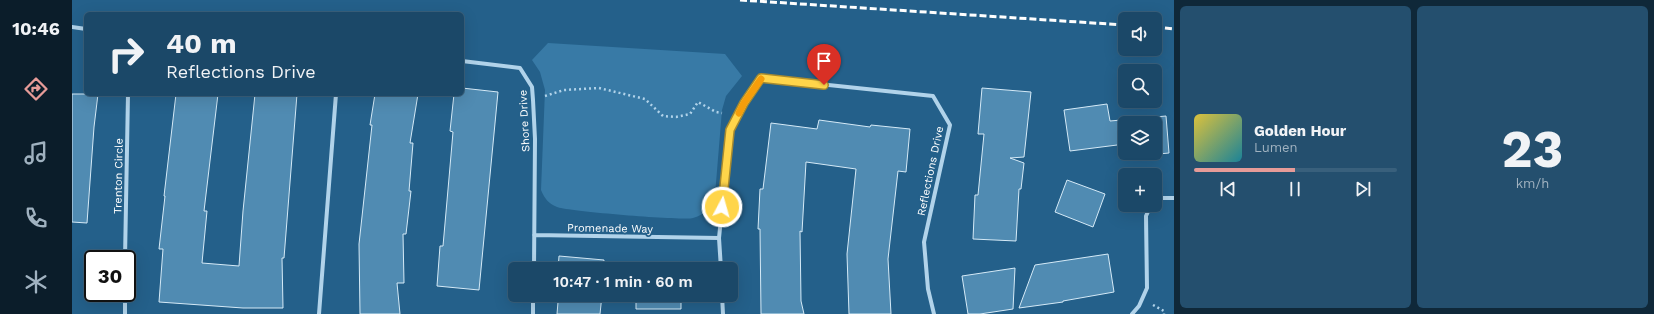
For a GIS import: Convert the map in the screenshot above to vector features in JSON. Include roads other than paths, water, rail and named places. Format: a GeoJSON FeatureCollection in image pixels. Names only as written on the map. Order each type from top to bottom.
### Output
{"type":"FeatureCollection","features":[{"type":"Feature","properties":{"kind":"street"},"geometry":{"type":"LineString","coordinates":[[72,27],[84,29]]}},
{"type":"Feature","properties":{"kind":"street","name":"Shore Drive"},"geometry":{"type":"LineString","coordinates":[[464,61],[520,68],[532,87],[535,139],[534,236]]}},
{"type":"Feature","properties":{"kind":"street","name":"Reflections Drive"},"geometry":{"type":"LineString","coordinates":[[721,262],[719,238],[730,130],[744,103],[761,78],[933,96],[950,125],[924,242],[928,289],[934,314]]}},
{"type":"Feature","properties":{"kind":"street","name":"Trenton Circle"},"geometry":{"type":"LineString","coordinates":[[125,250],[128,96]]}},
{"type":"Feature","properties":{"kind":"street"},"geometry":{"type":"LineString","coordinates":[[319,314],[336,96]]}},
{"type":"Feature","properties":{"kind":"street"},"geometry":{"type":"LineString","coordinates":[[1162,198],[1174,198]]}},
{"type":"Feature","properties":{"kind":"street"},"geometry":{"type":"LineString","coordinates":[[1132,314],[1139,306],[1147,288],[1146,216],[1148,212]]}},
{"type":"Feature","properties":{"kind":"street"},"geometry":{"type":"LineString","coordinates":[[534,236],[534,262]]}},
{"type":"Feature","properties":{"kind":"street","name":"Promenade Way"},"geometry":{"type":"LineString","coordinates":[[534,236],[719,238]]}},
{"type":"Feature","properties":{"kind":"street"},"geometry":{"type":"LineString","coordinates":[[124,314],[125,302]]}},
{"type":"Feature","properties":{"kind":"street"},"geometry":{"type":"LineString","coordinates":[[533,302],[533,314]]}},
{"type":"Feature","properties":{"kind":"street"},"geometry":{"type":"LineString","coordinates":[[722,302],[723,314]]}},
{"type":"Feature","properties":{"kind":"railway"},"geometry":{"type":"LineString","coordinates":[[740,0],[1118,25]]}},
{"type":"Feature","properties":{"kind":"railway"},"geometry":{"type":"LineString","coordinates":[[1162,28],[1174,29]]}}]}
